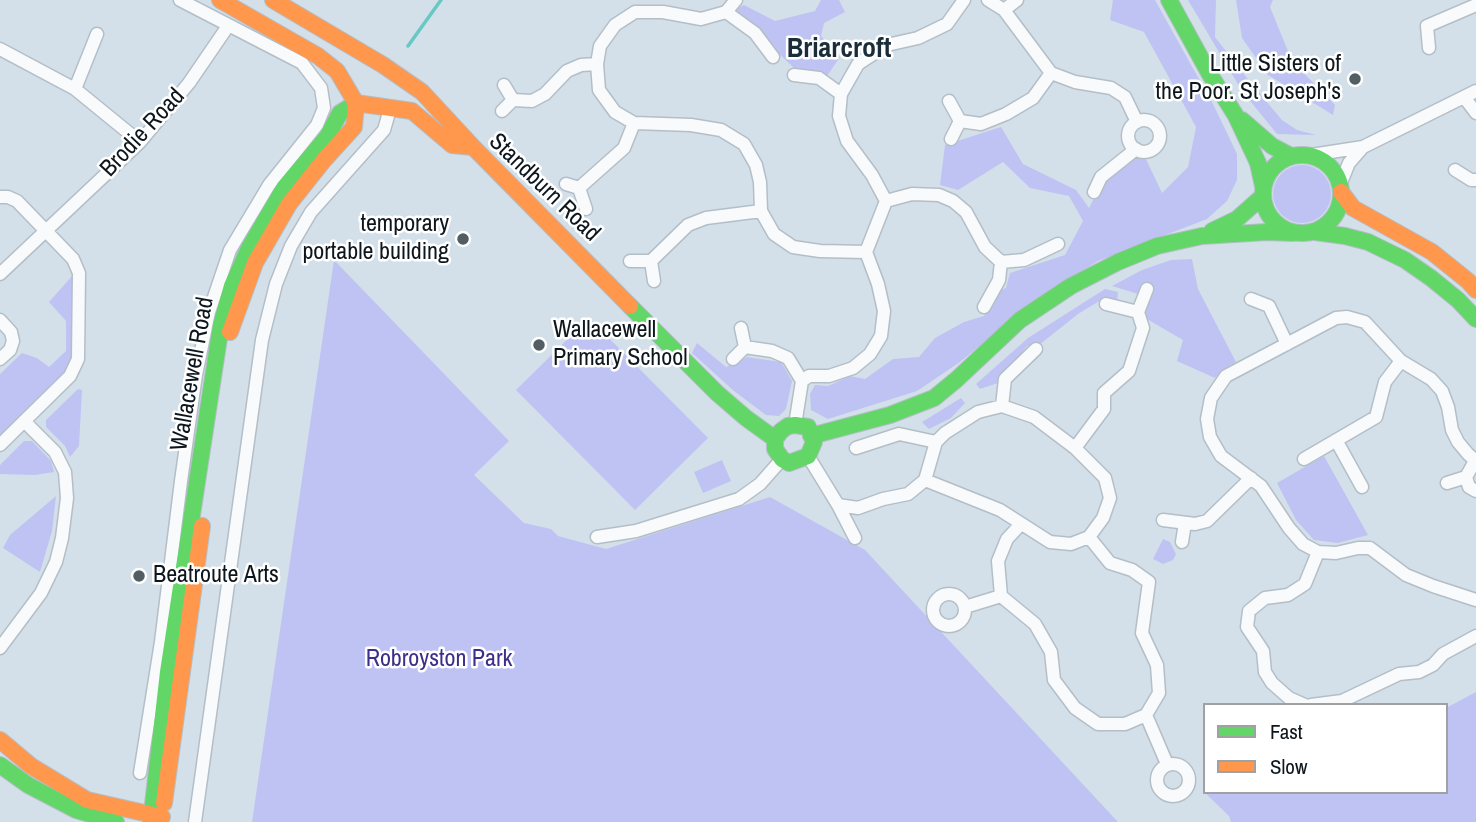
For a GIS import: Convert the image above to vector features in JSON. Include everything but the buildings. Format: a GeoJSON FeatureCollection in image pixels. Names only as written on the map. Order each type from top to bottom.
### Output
{"type":"FeatureCollection","features":[{"type":"Feature","properties":{"kind":"street"},"geometry":{"type":"LineString","coordinates":[[180,0],[228,26],[318,56],[337,71],[356,103]]}},
{"type":"Feature","properties":{"kind":"street"},"geometry":{"type":"LineString","coordinates":[[220,0],[286,46]]}},
{"type":"Feature","properties":{"kind":"street"},"geometry":{"type":"LineString","coordinates":[[272,0],[383,65],[422,92],[472,146]]}},
{"type":"Feature","properties":{"kind":"street"},"geometry":{"type":"LineString","coordinates":[[736,0],[726,12],[701,19],[633,6],[600,46],[597,64],[599,90],[615,112],[634,123],[691,125],[721,130],[744,144],[756,165],[760,182],[761,211],[774,234],[793,247],[866,252]]}},
{"type":"Feature","properties":{"kind":"street"},"geometry":{"type":"LineString","coordinates":[[887,201],[847,141],[839,116],[841,94],[858,64],[887,46],[918,38],[947,24],[964,0]]}},
{"type":"Feature","properties":{"kind":"street"},"geometry":{"type":"LineString","coordinates":[[988,0],[1004,10],[1051,74],[1118,92],[1125,96],[1137,121]]}},
{"type":"Feature","properties":{"kind":"street"},"geometry":{"type":"LineString","coordinates":[[1004,10],[1017,0]]}},
{"type":"Feature","properties":{"kind":"street"},"geometry":{"type":"LineString","coordinates":[[1169,0],[1236,116],[1258,163],[1266,209],[1270,217],[1281,228],[1293,233]]}},
{"type":"Feature","properties":{"kind":"street"},"geometry":{"type":"LineString","coordinates":[[1429,48],[1427,26],[1476,5]]}},
{"type":"Feature","properties":{"kind":"street"},"geometry":{"type":"LineString","coordinates":[[726,12],[755,33],[773,57]]}},
{"type":"Feature","properties":{"kind":"street","name":"Brodie Road"},"geometry":{"type":"LineString","coordinates":[[0,274],[140,142],[189,83],[228,26]]}},
{"type":"Feature","properties":{"kind":"street"},"geometry":{"type":"LineString","coordinates":[[75,89],[97,34]]}},
{"type":"Feature","properties":{"kind":"street","name":"Wallacewell Road"},"geometry":{"type":"LineString","coordinates":[[140,773],[161,642],[190,415],[209,312],[230,250],[269,185],[317,125],[324,108],[321,88],[286,46]]}},
{"type":"Feature","properties":{"kind":"street"},"geometry":{"type":"LineString","coordinates":[[0,49],[75,89],[140,142]]}},
{"type":"Feature","properties":{"kind":"street"},"geometry":{"type":"LineString","coordinates":[[502,111],[513,100],[532,101],[545,94],[567,71],[581,65],[597,64]]}},
{"type":"Feature","properties":{"kind":"street"},"geometry":{"type":"LineString","coordinates":[[960,121],[981,124],[1006,114],[1033,98],[1051,74]]}},
{"type":"Feature","properties":{"kind":"street"},"geometry":{"type":"LineString","coordinates":[[794,75],[819,78],[841,94]]}},
{"type":"Feature","properties":{"kind":"street"},"geometry":{"type":"LineString","coordinates":[[505,85],[513,100]]}},
{"type":"Feature","properties":{"kind":"street"},"geometry":{"type":"LineString","coordinates":[[1202,236],[1237,219],[1263,193],[1265,181],[1281,160],[1363,147],[1470,94],[1476,113]]}},
{"type":"Feature","properties":{"kind":"street"},"geometry":{"type":"LineString","coordinates":[[949,100],[960,121]]}},
{"type":"Feature","properties":{"kind":"street","name":"Wallacewell Road"},"geometry":{"type":"LineString","coordinates":[[156,819],[168,672],[221,325],[232,286],[249,248],[284,188],[327,137],[340,113],[356,103]]}},
{"type":"Feature","properties":{"kind":"street","name":"Standburn Road"},"geometry":{"type":"LineString","coordinates":[[356,103],[412,111],[452,145],[472,146],[717,393],[775,439]]}},
{"type":"Feature","properties":{"kind":"street"},"geometry":{"type":"LineString","coordinates":[[195,822],[262,340],[276,284],[291,246],[311,212],[384,130],[390,109]]}},
{"type":"Feature","properties":{"kind":"street"},"geometry":{"type":"LineString","coordinates":[[1236,116],[1272,146],[1328,164],[1353,208],[1432,252],[1476,290]]}},
{"type":"Feature","properties":{"kind":"street"},"geometry":{"type":"LineString","coordinates":[[951,139],[960,121]]}},
{"type":"Feature","properties":{"kind":"street"},"geometry":{"type":"LineString","coordinates":[[1137,121],[1151,121],[1156,124],[1160,135],[1158,144],[1153,149],[1142,152],[1136,149],[1128,138],[1137,121]]}},
{"type":"Feature","properties":{"kind":"street"},"geometry":{"type":"LineString","coordinates":[[579,188],[624,148],[634,123]]}},
{"type":"Feature","properties":{"kind":"street"},"geometry":{"type":"LineString","coordinates":[[1315,232],[1334,216],[1349,163],[1363,147]]}},
{"type":"Feature","properties":{"kind":"street"},"geometry":{"type":"LineString","coordinates":[[1094,192],[1101,177],[1136,149]]}},
{"type":"Feature","properties":{"kind":"street"},"geometry":{"type":"LineString","coordinates":[[1455,170],[1471,180],[1476,180]]}},
{"type":"Feature","properties":{"kind":"street"},"geometry":{"type":"LineString","coordinates":[[566,184],[579,188]]}},
{"type":"Feature","properties":{"kind":"street"},"geometry":{"type":"LineString","coordinates":[[579,188],[586,209]]}},
{"type":"Feature","properties":{"kind":"street"},"geometry":{"type":"LineString","coordinates":[[887,201],[912,194],[939,195],[953,201],[966,212],[985,247],[1001,262],[1024,260],[1058,244]]}},
{"type":"Feature","properties":{"kind":"street"},"geometry":{"type":"LineString","coordinates":[[0,197],[17,201],[73,259],[79,273],[78,359],[70,376],[0,445]]}},
{"type":"Feature","properties":{"kind":"street"},"geometry":{"type":"LineString","coordinates":[[802,380],[809,376],[829,376],[853,368],[870,354],[881,336],[884,311],[878,284],[866,252],[887,201]]}},
{"type":"Feature","properties":{"kind":"street"},"geometry":{"type":"LineString","coordinates":[[630,261],[651,261],[688,225],[706,218],[761,211]]}},
{"type":"Feature","properties":{"kind":"street"},"geometry":{"type":"LineString","coordinates":[[811,436],[890,415],[934,398],[1020,320],[1071,286],[1157,246],[1202,236],[1255,232],[1315,232],[1368,242],[1405,260],[1432,278],[1476,319]]}},
{"type":"Feature","properties":{"kind":"street"},"geometry":{"type":"LineString","coordinates":[[651,261],[654,281]]}},
{"type":"Feature","properties":{"kind":"street"},"geometry":{"type":"LineString","coordinates":[[984,307],[999,280],[1001,262]]}},
{"type":"Feature","properties":{"kind":"street"},"geometry":{"type":"LineString","coordinates":[[1075,448],[1104,409],[1104,393],[1129,371],[1143,328],[1138,312],[1147,289]]}},
{"type":"Feature","properties":{"kind":"street"},"geometry":{"type":"LineString","coordinates":[[1251,299],[1269,306],[1287,344]]}},
{"type":"Feature","properties":{"kind":"street"},"geometry":{"type":"LineString","coordinates":[[1106,304],[1138,312]]}},
{"type":"Feature","properties":{"kind":"street"},"geometry":{"type":"LineString","coordinates":[[1447,483],[1466,477],[1476,461],[1458,442],[1452,430],[1442,391],[1431,379],[1401,361],[1365,323],[1347,317],[1336,318],[1226,376],[1211,398],[1207,419],[1210,437],[1221,456],[1261,486],[1303,544],[1318,552],[1336,553],[1370,548],[1406,575],[1476,600]]}},
{"type":"Feature","properties":{"kind":"street"},"geometry":{"type":"LineString","coordinates":[[0,320],[11,332],[13,341],[10,350],[0,359]]}},
{"type":"Feature","properties":{"kind":"street"},"geometry":{"type":"LineString","coordinates":[[741,328],[745,347]]}},
{"type":"Feature","properties":{"kind":"street"},"geometry":{"type":"LineString","coordinates":[[745,347],[772,351],[788,358],[802,380],[795,425]]}},
{"type":"Feature","properties":{"kind":"street"},"geometry":{"type":"LineString","coordinates":[[733,359],[745,347]]}},
{"type":"Feature","properties":{"kind":"street"},"geometry":{"type":"LineString","coordinates":[[1002,405],[1005,379],[1036,349]]}},
{"type":"Feature","properties":{"kind":"street"},"geometry":{"type":"LineString","coordinates":[[1304,459],[1376,417],[1385,382],[1401,361]]}},
{"type":"Feature","properties":{"kind":"street"},"geometry":{"type":"LineString","coordinates":[[838,505],[858,508],[908,494],[925,480],[936,443],[945,433],[978,412],[1002,405],[1034,417],[1075,448],[1105,478],[1110,498],[1103,518],[1089,537],[1071,544],[1050,542],[1000,510],[925,480]]}},
{"type":"Feature","properties":{"kind":"street"},"geometry":{"type":"LineString","coordinates":[[0,648],[41,593],[56,562],[67,498],[65,472],[55,452],[24,421]]}},
{"type":"Feature","properties":{"kind":"street"},"geometry":{"type":"LineString","coordinates":[[795,425],[808,428],[814,442],[808,456],[789,463],[782,459],[775,449],[775,439],[788,426],[795,425]]}},
{"type":"Feature","properties":{"kind":"street"},"geometry":{"type":"LineString","coordinates":[[856,448],[900,434],[936,443]]}},
{"type":"Feature","properties":{"kind":"street"},"geometry":{"type":"LineString","coordinates":[[1336,440],[1362,487]]}},
{"type":"Feature","properties":{"kind":"street"},"geometry":{"type":"LineString","coordinates":[[808,456],[855,538]]}},
{"type":"Feature","properties":{"kind":"street"},"geometry":{"type":"LineString","coordinates":[[597,537],[636,531],[738,499],[760,484],[782,459]]}},
{"type":"Feature","properties":{"kind":"street"},"geometry":{"type":"LineString","coordinates":[[1466,477],[1469,487],[1476,491]]}},
{"type":"Feature","properties":{"kind":"street"},"geometry":{"type":"LineString","coordinates":[[1163,520],[1195,524],[1207,522],[1251,478]]}},
{"type":"Feature","properties":{"kind":"street"},"geometry":{"type":"LineString","coordinates":[[1182,542],[1185,523]]}},
{"type":"Feature","properties":{"kind":"street"},"geometry":{"type":"LineString","coordinates":[[1021,524],[1007,539],[998,561],[1001,596],[1035,624],[1051,652],[1054,680],[1075,708],[1098,724],[1125,724],[1146,715],[1159,693],[1157,665],[1142,633],[1150,582],[1132,570],[1110,563],[1089,537]]}},
{"type":"Feature","properties":{"kind":"street"},"geometry":{"type":"LineString","coordinates":[[1300,703],[1289,698],[1272,683],[1265,672],[1263,651],[1247,627],[1249,611],[1265,598],[1288,595],[1306,584],[1318,552]]}},
{"type":"Feature","properties":{"kind":"street"},"geometry":{"type":"LineString","coordinates":[[965,607],[1001,596]]}},
{"type":"Feature","properties":{"kind":"street"},"geometry":{"type":"LineString","coordinates":[[1326,703],[1342,701],[1399,674],[1419,672],[1433,665],[1443,654],[1476,636]]}},
{"type":"Feature","properties":{"kind":"street"},"geometry":{"type":"LineString","coordinates":[[1146,715],[1167,764]]}},
{"type":"Feature","properties":{"kind":"street"},"geometry":{"type":"LineString","coordinates":[[0,740],[32,766],[87,800],[156,819]]}},
{"type":"Feature","properties":{"kind":"street"},"geometry":{"type":"LineString","coordinates":[[0,765],[28,785],[76,810],[116,822]]}},
{"type":"Feature","properties":{"kind":"green space"},"geometry":{"type":"Polygon","coordinates":[[[821,0],[839,0],[845,12],[824,23],[821,36],[840,57],[827,76],[794,68],[734,10],[744,5],[775,21],[815,11],[821,0]]]}},
{"type":"Feature","properties":{"kind":"green space"},"geometry":{"type":"Polygon","coordinates":[[[1113,0],[1155,0],[1214,106],[1237,154],[1237,180],[1227,201],[1207,219],[1098,261],[1038,298],[960,362],[917,391],[828,419],[811,410],[810,394],[815,385],[828,386],[850,376],[865,379],[893,359],[919,357],[935,338],[964,322],[984,316],[997,291],[1006,288],[1010,273],[1065,255],[1083,221],[1069,196],[1030,188],[1003,162],[958,190],[940,185],[945,145],[1001,127],[1023,164],[1076,190],[1089,208],[1104,179],[1131,158],[1146,159],[1162,193],[1188,167],[1196,127],[1144,32],[1110,20],[1113,0]]]}},
{"type":"Feature","properties":{"kind":"green space"},"geometry":{"type":"Polygon","coordinates":[[[1188,0],[1216,0],[1215,37],[1282,120],[1297,130],[1316,135],[1277,134],[1242,91],[1188,0]]]}},
{"type":"Feature","properties":{"kind":"green space"},"geometry":{"type":"Polygon","coordinates":[[[1236,0],[1273,0],[1270,7],[1292,61],[1335,105],[1333,115],[1268,75],[1242,38],[1236,0]]]}},
{"type":"Feature","properties":{"kind":"green space"},"geometry":{"type":"Polygon","coordinates":[[[1296,165],[1308,165],[1323,173],[1331,188],[1331,200],[1323,215],[1308,223],[1296,223],[1281,215],[1273,200],[1273,188],[1281,173],[1296,165]]]}},
{"type":"Feature","properties":{"kind":"green space"},"geometry":{"type":"Polygon","coordinates":[[[1192,259],[1198,289],[1236,362],[1222,370],[1215,378],[1177,361],[1183,340],[1145,318],[1148,297],[1112,286],[1142,270],[1171,260],[1192,259]]]}},
{"type":"Feature","properties":{"kind":"green space","name":"Robroyston Park"},"geometry":{"type":"Polygon","coordinates":[[[334,260],[509,441],[474,475],[524,523],[551,529],[558,536],[606,549],[770,497],[865,550],[1118,822],[252,822],[334,260]]]}},
{"type":"Feature","properties":{"kind":"green space"},"geometry":{"type":"Polygon","coordinates":[[[72,276],[72,364],[67,376],[0,437],[0,374],[22,353],[37,358],[49,367],[66,351],[66,321],[49,302],[72,276]]]}},
{"type":"Feature","properties":{"kind":"green space"},"geometry":{"type":"Polygon","coordinates":[[[1105,289],[1118,292],[1117,302],[1101,300],[1078,314],[1039,345],[1027,346],[998,383],[980,389],[976,384],[1028,338],[1105,289]]]}},
{"type":"Feature","properties":{"kind":"green space"},"geometry":{"type":"Polygon","coordinates":[[[589,318],[708,438],[635,510],[516,390],[589,318]]]}},
{"type":"Feature","properties":{"kind":"green space"},"geometry":{"type":"Polygon","coordinates":[[[697,343],[726,367],[747,357],[781,362],[792,381],[786,409],[779,416],[766,415],[734,391],[692,353],[697,343]]]}},
{"type":"Feature","properties":{"kind":"green space"},"geometry":{"type":"Polygon","coordinates":[[[78,389],[82,390],[79,446],[70,457],[65,446],[46,427],[46,420],[78,389]]]}},
{"type":"Feature","properties":{"kind":"green space"},"geometry":{"type":"Polygon","coordinates":[[[961,398],[965,403],[951,418],[929,429],[922,422],[961,398]]]}},
{"type":"Feature","properties":{"kind":"green space"},"geometry":{"type":"Polygon","coordinates":[[[24,441],[32,441],[51,461],[54,472],[35,475],[0,474],[0,465],[24,441]]]}},
{"type":"Feature","properties":{"kind":"green space"},"geometry":{"type":"Polygon","coordinates":[[[1324,456],[1368,535],[1338,543],[1314,540],[1296,520],[1277,483],[1324,456]]]}},
{"type":"Feature","properties":{"kind":"green space"},"geometry":{"type":"Polygon","coordinates":[[[722,460],[731,481],[703,493],[694,472],[722,460]]]}},
{"type":"Feature","properties":{"kind":"green space"},"geometry":{"type":"Polygon","coordinates":[[[56,496],[52,531],[40,572],[3,548],[10,535],[56,496]]]}},
{"type":"Feature","properties":{"kind":"green space"},"geometry":{"type":"Polygon","coordinates":[[[1163,539],[1170,542],[1176,554],[1173,560],[1163,564],[1153,559],[1163,539]]]}},
{"type":"Feature","properties":{"kind":"green space"},"geometry":{"type":"Polygon","coordinates":[[[1476,692],[1476,822],[1231,822],[1229,816],[1206,794],[1448,794],[1448,707],[1476,692]]]}},
{"type":"Feature","properties":{"kind":"waterway"},"geometry":{"type":"LineString","coordinates":[[408,46],[441,0]]}},
{"type":"Feature","properties":{"kind":"traffic: fast"},"geometry":{"type":"LineString","coordinates":[[1169,0],[1236,116],[1258,163],[1263,186]]}},
{"type":"Feature","properties":{"kind":"traffic: fast"},"geometry":{"type":"LineString","coordinates":[[151,822],[168,672],[221,325],[232,286],[249,248],[284,188],[327,137],[340,113],[356,103]]}},
{"type":"Feature","properties":{"kind":"traffic: fast"},"geometry":{"type":"LineString","coordinates":[[1242,120],[1272,146],[1291,156]]}},
{"type":"Feature","properties":{"kind":"traffic: fast"},"geometry":{"type":"LineString","coordinates":[[1302,155],[1317,158],[1330,166],[1338,179],[1341,194],[1338,209],[1330,222],[1317,230],[1302,233],[1287,230],[1274,222],[1266,209],[1263,194],[1266,179],[1274,166],[1287,158],[1302,155]]}},
{"type":"Feature","properties":{"kind":"traffic: fast"},"geometry":{"type":"LineString","coordinates":[[1212,231],[1237,219],[1263,196]]}},
{"type":"Feature","properties":{"kind":"traffic: fast"},"geometry":{"type":"LineString","coordinates":[[1315,232],[1368,242],[1405,260],[1458,300],[1476,319]]}},
{"type":"Feature","properties":{"kind":"traffic: fast"},"geometry":{"type":"LineString","coordinates":[[811,436],[890,415],[934,398],[1020,320],[1071,286],[1118,262],[1157,246],[1202,236],[1293,233]]}},
{"type":"Feature","properties":{"kind":"traffic: fast"},"geometry":{"type":"LineString","coordinates":[[630,306],[717,393],[775,439]]}},
{"type":"Feature","properties":{"kind":"traffic: fast"},"geometry":{"type":"LineString","coordinates":[[795,425],[808,427],[814,442],[808,456],[789,463],[782,459],[775,449],[775,439],[788,426],[795,425]]}},
{"type":"Feature","properties":{"kind":"traffic: fast"},"geometry":{"type":"LineString","coordinates":[[0,765],[28,785],[76,810],[116,822]]}},
{"type":"Feature","properties":{"kind":"traffic: slow"},"geometry":{"type":"LineString","coordinates":[[220,0],[318,56],[337,71],[356,103],[412,111],[452,145],[473,147]]}},
{"type":"Feature","properties":{"kind":"traffic: slow"},"geometry":{"type":"LineString","coordinates":[[273,0],[383,65],[422,92],[630,306]]}},
{"type":"Feature","properties":{"kind":"traffic: slow"},"geometry":{"type":"LineString","coordinates":[[230,332],[255,263],[289,204],[354,127],[356,103]]}},
{"type":"Feature","properties":{"kind":"traffic: slow"},"geometry":{"type":"LineString","coordinates":[[1341,192],[1353,208],[1432,252],[1476,290]]}},
{"type":"Feature","properties":{"kind":"traffic: slow"},"geometry":{"type":"LineString","coordinates":[[164,803],[202,526]]}},
{"type":"Feature","properties":{"kind":"traffic: slow"},"geometry":{"type":"LineString","coordinates":[[0,740],[31,766],[87,800],[162,817]]}},
{"type":"Feature","properties":{"kind":"place","name":"Little Sisters of the Poor. St Joseph's"},"geometry":{"type":"Point","coordinates":[1355,79]}},
{"type":"Feature","properties":{"kind":"place","name":"temporary portable building"},"geometry":{"type":"Point","coordinates":[463,239]}},
{"type":"Feature","properties":{"kind":"place","name":"Wallacewell Primary School"},"geometry":{"type":"Point","coordinates":[539,345]}},
{"type":"Feature","properties":{"kind":"place","name":"Beatroute Arts"},"geometry":{"type":"Point","coordinates":[139,576]}},
{"type":"Feature","properties":{"kind":"district","name":"Briarcroft"},"geometry":{"type":"Point","coordinates":[839,49]}}]}
